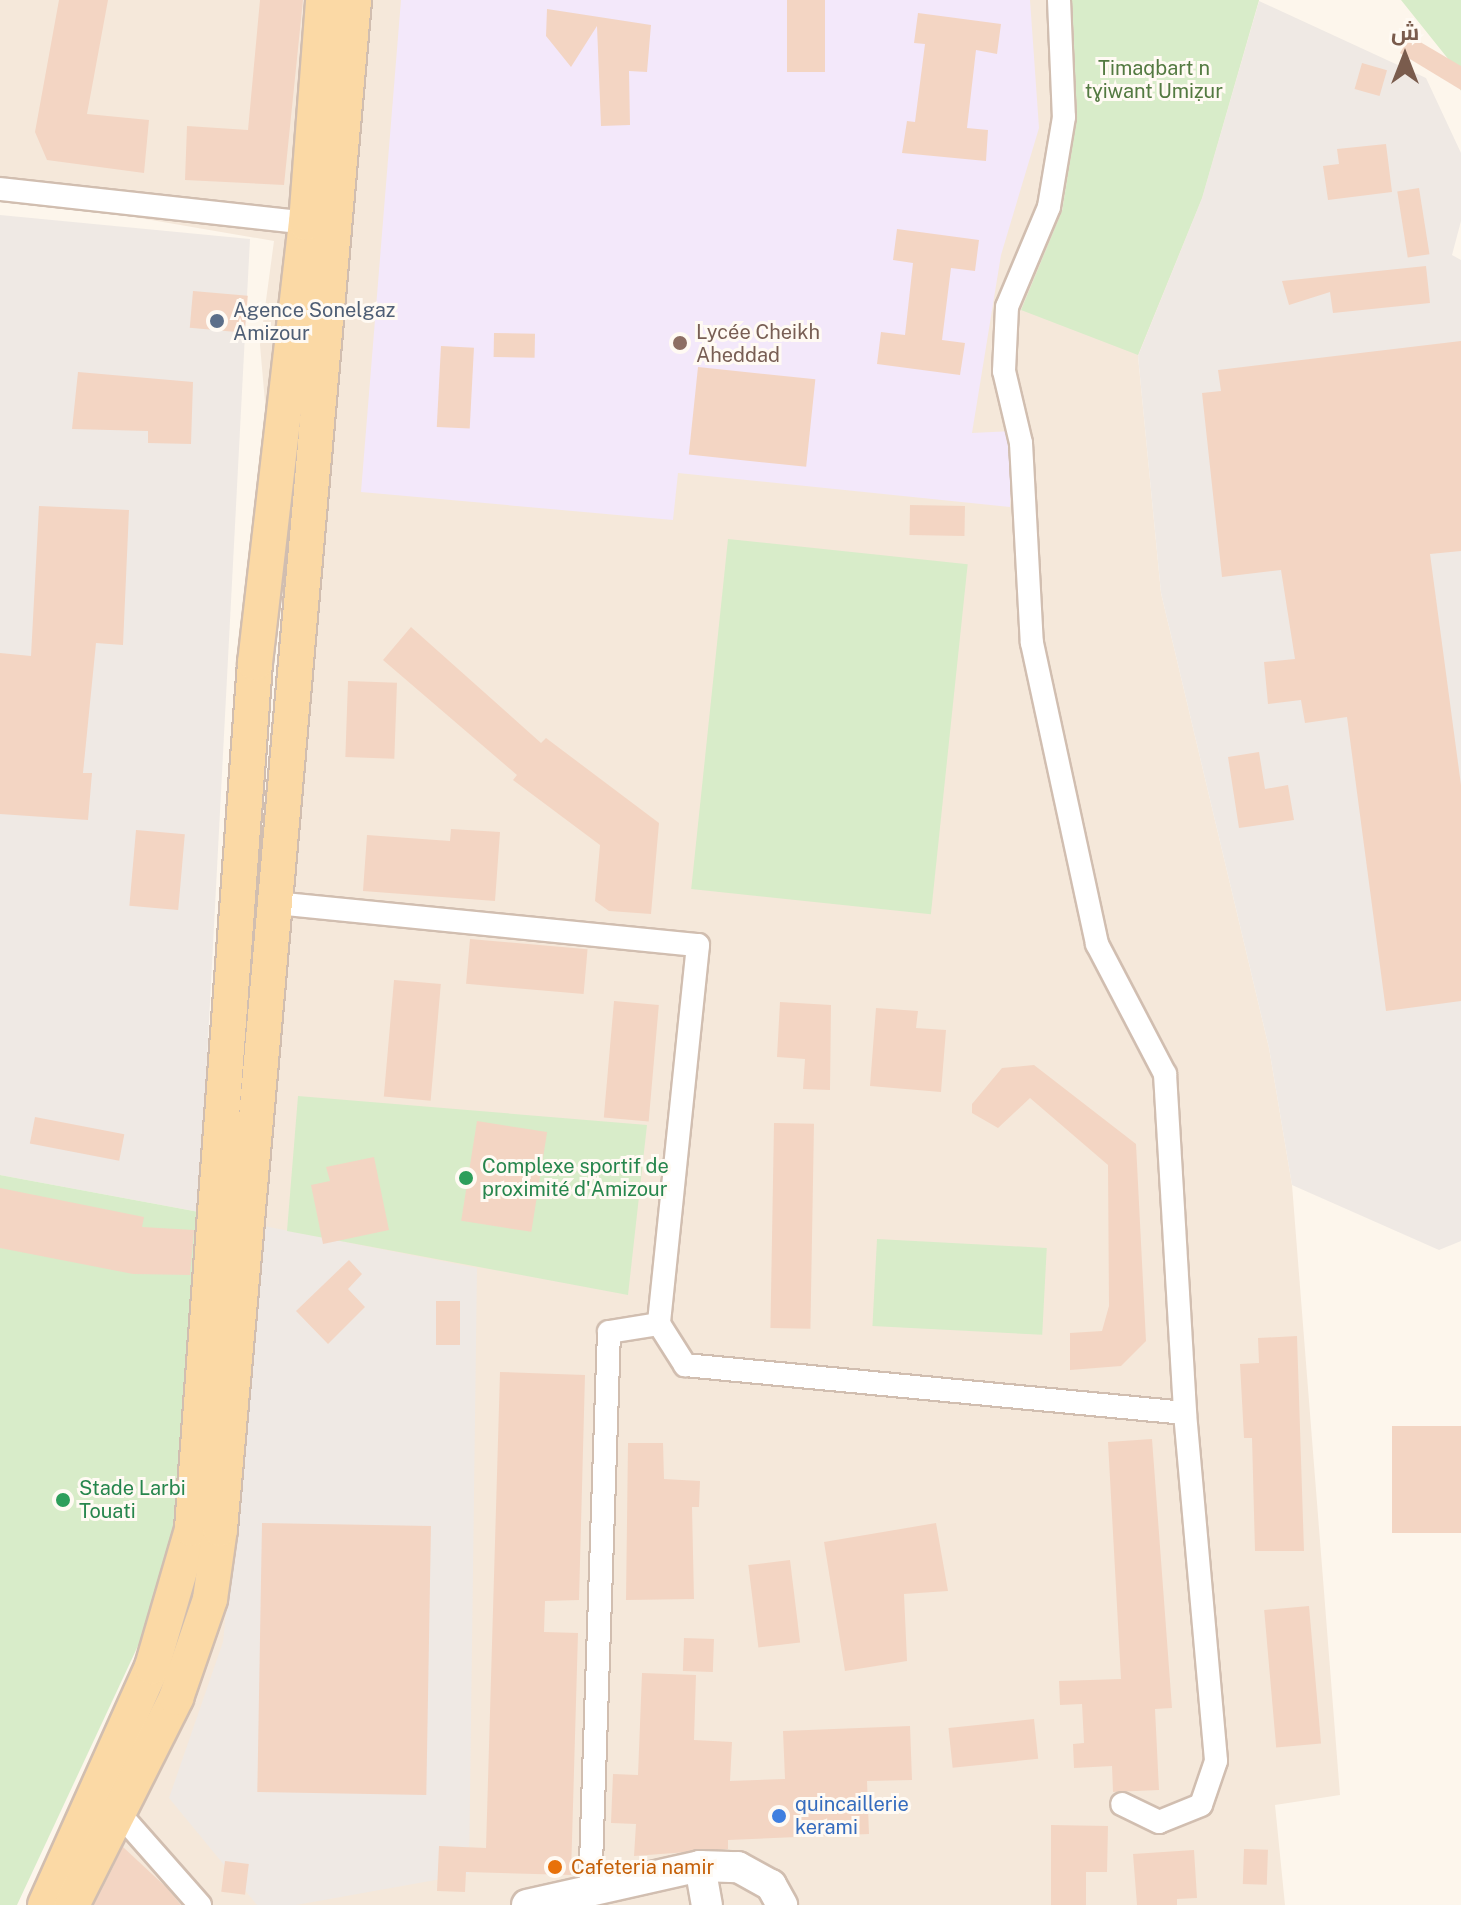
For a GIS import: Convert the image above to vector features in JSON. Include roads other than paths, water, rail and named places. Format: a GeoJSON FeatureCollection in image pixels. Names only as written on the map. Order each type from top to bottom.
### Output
{"type":"FeatureCollection","features":[{"type":"Feature","properties":{"kind":"main road"},"geometry":{"type":"LineString","coordinates":[[72,1905],[176,1698],[210,1599],[233,1231],[252,693],[306,223],[323,0]]}},
{"type":"Feature","properties":{"kind":"main road"},"geometry":{"type":"LineString","coordinates":[[45,1905],[152,1667],[179,1581],[197,1482],[275,903],[354,0]]}},
{"type":"Feature","properties":{"kind":"main road"},"geometry":{"type":"LineString","coordinates":[[277,483],[313,485]]}},
{"type":"Feature","properties":{"kind":"main road"},"geometry":{"type":"LineString","coordinates":[[700,1866],[707,1905]]}},
{"type":"Feature","properties":{"kind":"main road"},"geometry":{"type":"LineString","coordinates":[[527,1905],[700,1866],[738,1867],[771,1885],[782,1905]]}},
{"type":"Feature","properties":{"kind":"street"},"geometry":{"type":"LineString","coordinates":[[1059,0],[1064,117],[1049,207],[1007,307],[1004,371],[1021,443],[1032,643],[1097,944],[1165,1074],[1185,1413],[1216,1761],[1201,1805],[1159,1822],[1122,1804]]}},
{"type":"Feature","properties":{"kind":"street"},"geometry":{"type":"LineString","coordinates":[[0,189],[306,223]]}},
{"type":"Feature","properties":{"kind":"street"},"geometry":{"type":"LineString","coordinates":[[275,903],[698,945],[659,1324],[685,1365],[1185,1413]]}},
{"type":"Feature","properties":{"kind":"street"},"geometry":{"type":"LineString","coordinates":[[590,1893],[609,1332],[659,1324]]}},
{"type":"Feature","properties":{"kind":"street"},"geometry":{"type":"LineString","coordinates":[[118,1812],[200,1905]]}},
{"type":"Feature","properties":{"kind":"place","name":"Agence Sonelgaz Amizour"},"geometry":{"type":"Point","coordinates":[217,321]}},
{"type":"Feature","properties":{"kind":"place","name":"Lycée Cheikh Aheddad"},"geometry":{"type":"Point","coordinates":[680,343]}},
{"type":"Feature","properties":{"kind":"place","name":"Complexe sportif de proximité d'Amizour"},"geometry":{"type":"Point","coordinates":[466,1178]}},
{"type":"Feature","properties":{"kind":"place","name":"Stade Larbi Touati"},"geometry":{"type":"Point","coordinates":[63,1500]}},
{"type":"Feature","properties":{"kind":"place","name":"quincaillerie kerami"},"geometry":{"type":"Point","coordinates":[779,1816]}},
{"type":"Feature","properties":{"kind":"place","name":"Cafeteria namir"},"geometry":{"type":"Point","coordinates":[555,1867]}},
{"type":"Feature","properties":{"kind":"park label","name":"Timaqbart n tɣiwant Umiẓur"},"geometry":{"type":"Point","coordinates":[1154,80]}}]}
